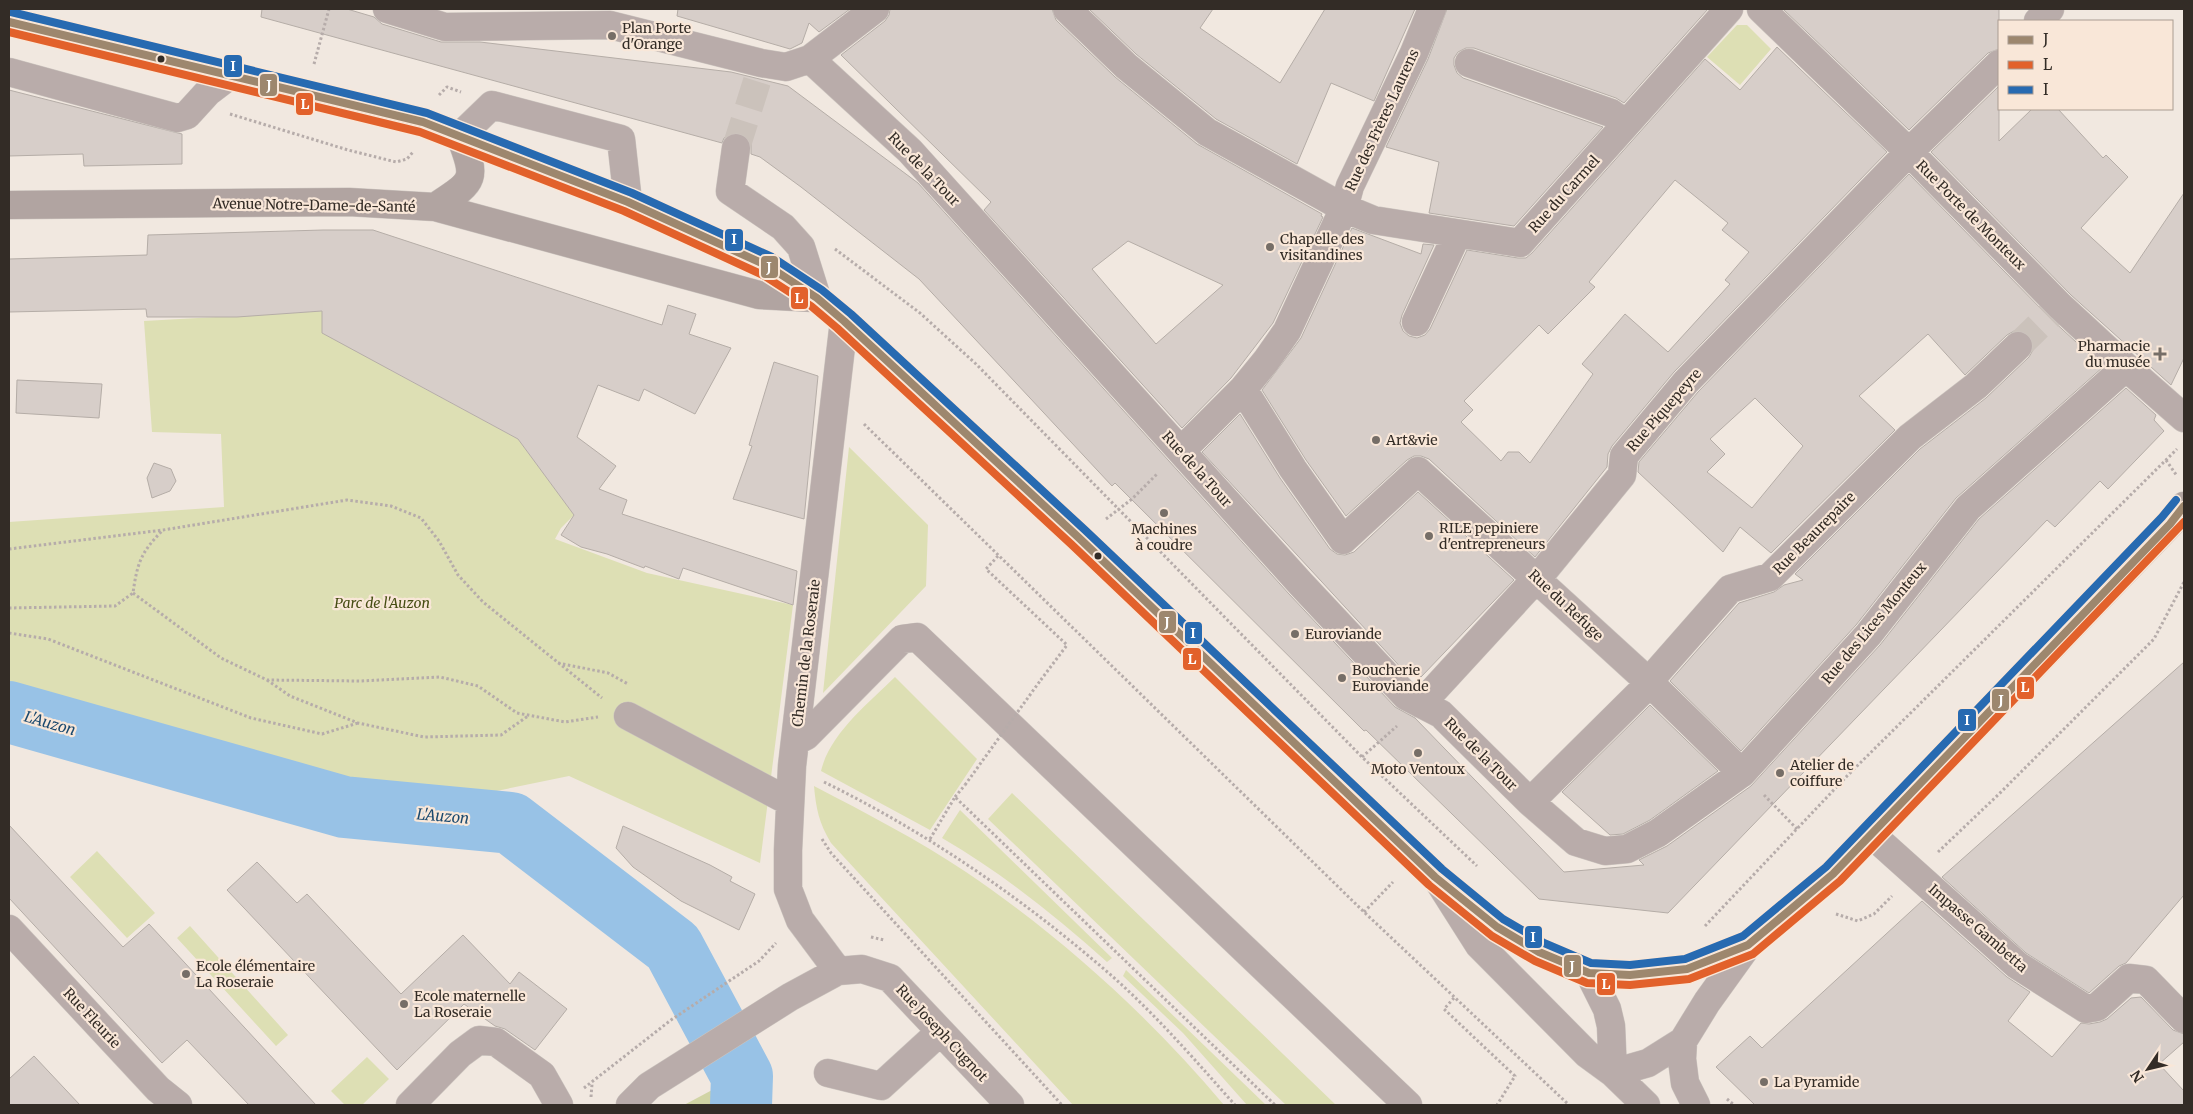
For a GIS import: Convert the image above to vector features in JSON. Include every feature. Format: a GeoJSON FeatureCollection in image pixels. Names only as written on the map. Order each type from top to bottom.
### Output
{"type":"FeatureCollection","features":[{"type":"Feature","properties":{"kind":"main road"},"geometry":{"type":"LineString","coordinates":[[9,22],[423,122],[628,202],[768,266],[817,298],[844,321],[1078,537],[1426,868],[1497,927],[1539,952],[1589,973],[1630,975],[1687,969],[1748,946],[1833,874],[2170,524],[2184,506]]}},
{"type":"Feature","properties":{"kind":"main road"},"geometry":{"type":"LineString","coordinates":[[435,207],[466,186],[471,175],[470,162],[460,136]]}},
{"type":"Feature","properties":{"kind":"main road","name":"Avenue Notre-Dame-de-Santé"},"geometry":{"type":"LineString","coordinates":[[9,205],[350,202],[435,207],[759,295],[817,298]]}},
{"type":"Feature","properties":{"kind":"street"},"geometry":{"type":"LineString","coordinates":[[388,9],[446,27],[604,17],[779,66],[875,9]]}},
{"type":"Feature","properties":{"kind":"street","name":"Rue du Carmel"},"geometry":{"type":"LineString","coordinates":[[1067,9],[1126,66],[1207,132],[1344,208],[1373,220],[1520,243],[1729,9]]}},
{"type":"Feature","properties":{"kind":"street","name":"Rue des Frères Laurens"},"geometry":{"type":"LineString","coordinates":[[1181,451],[1243,389],[1287,331],[1344,208],[1350,186],[1414,53],[1432,9]]}},
{"type":"Feature","properties":{"kind":"street","name":"Rue Porte de Monteux"},"geometry":{"type":"LineString","coordinates":[[1761,9],[1909,152],[2056,310],[2126,367],[2184,418]]}},
{"type":"Feature","properties":{"kind":"street"},"geometry":{"type":"LineString","coordinates":[[2039,20],[2050,9]]}},
{"type":"Feature","properties":{"kind":"street"},"geometry":{"type":"LineString","coordinates":[[1469,63],[1611,113],[1626,124]]}},
{"type":"Feature","properties":{"kind":"street","name":"Rue Piquepeyre"},"geometry":{"type":"LineString","coordinates":[[1421,704],[1537,578],[1622,475],[1624,456],[1686,382],[1909,152],[1998,65]]}},
{"type":"Feature","properties":{"kind":"street","name":"Rue de la Tour"},"geometry":{"type":"LineString","coordinates":[[779,66],[910,151],[1406,696],[1440,714],[1530,802],[1576,842],[1605,851]]}},
{"type":"Feature","properties":{"kind":"street"},"geometry":{"type":"LineString","coordinates":[[9,72],[177,118],[187,116],[208,92],[229,76]]}},
{"type":"Feature","properties":{"kind":"street"},"geometry":{"type":"LineString","coordinates":[[460,136],[492,105],[621,139],[628,202]]}},
{"type":"Feature","properties":{"kind":"street"},"geometry":{"type":"LineString","coordinates":[[736,148],[730,191],[783,227],[801,247],[817,298]]}},
{"type":"Feature","properties":{"kind":"street"},"geometry":{"type":"LineString","coordinates":[[1416,322],[1457,234]]}},
{"type":"Feature","properties":{"kind":"street","name":"Chemin de la Roseraie"},"geometry":{"type":"LineString","coordinates":[[838,971],[800,920],[788,890],[790,802],[794,754],[844,321]]}},
{"type":"Feature","properties":{"kind":"street","name":"Rue Beaurepaire"},"geometry":{"type":"LineString","coordinates":[[1530,802],[1650,683],[1657,672],[1730,589],[1770,577],[1910,437],[1976,386],[2018,346]]}},
{"type":"Feature","properties":{"kind":"street","name":"Rue des Lices Monteux"},"geometry":{"type":"LineString","coordinates":[[1605,851],[1627,849],[1658,833],[1742,773],[1868,635],[1968,508],[2126,367]]}},
{"type":"Feature","properties":{"kind":"street","name":"Rue du Refuge"},"geometry":{"type":"LineString","coordinates":[[1243,389],[1293,469],[1343,540],[1418,471],[1650,683],[1742,773]]}},
{"type":"Feature","properties":{"kind":"street"},"geometry":{"type":"LineString","coordinates":[[794,754],[806,736],[902,639],[917,637],[1408,1105]]}},
{"type":"Feature","properties":{"kind":"street"},"geometry":{"type":"LineString","coordinates":[[618,710],[790,802]]}},
{"type":"Feature","properties":{"kind":"street","name":"Impasse Gambetta"},"geometry":{"type":"LineString","coordinates":[[1871,834],[2017,966],[2086,1010],[2097,1007],[2129,978],[2146,980],[2184,1019]]}},
{"type":"Feature","properties":{"kind":"street"},"geometry":{"type":"LineString","coordinates":[[1426,868],[1479,946],[1588,1054],[1613,1073],[1646,1105]]}},
{"type":"Feature","properties":{"kind":"street","name":"Rue Fleurie"},"geometry":{"type":"LineString","coordinates":[[9,929],[158,1089],[178,1105]]}},
{"type":"Feature","properties":{"kind":"street"},"geometry":{"type":"LineString","coordinates":[[1613,1073],[1648,1063],[1682,1041],[1707,1002],[1748,946]]}},
{"type":"Feature","properties":{"kind":"street","name":"Rue Joseph Cugnot"},"geometry":{"type":"LineString","coordinates":[[838,971],[862,969],[890,978],[1010,1105]]}},
{"type":"Feature","properties":{"kind":"street"},"geometry":{"type":"LineString","coordinates":[[630,1105],[649,1086],[672,1071],[790,997],[838,971]]}},
{"type":"Feature","properties":{"kind":"street"},"geometry":{"type":"LineString","coordinates":[[1589,973],[1606,1008],[1611,1026],[1613,1073]]}},
{"type":"Feature","properties":{"kind":"street"},"geometry":{"type":"LineString","coordinates":[[828,1072],[881,1086],[940,1032]]}},
{"type":"Feature","properties":{"kind":"street"},"geometry":{"type":"LineString","coordinates":[[410,1105],[460,1054],[479,1040],[496,1042],[542,1075],[559,1105]]}},
{"type":"Feature","properties":{"kind":"street"},"geometry":{"type":"LineString","coordinates":[[1682,1041],[1685,1083],[1696,1105]]}},
{"type":"Feature","properties":{"kind":"path"},"geometry":{"type":"LineString","coordinates":[[320,43],[329,9]]}},
{"type":"Feature","properties":{"kind":"path"},"geometry":{"type":"LineString","coordinates":[[920,313],[976,364],[1362,757],[1483,872]]}},
{"type":"Feature","properties":{"kind":"path"},"geometry":{"type":"LineString","coordinates":[[861,420],[1364,912],[1569,1105]]}},
{"type":"Feature","properties":{"kind":"path"},"geometry":{"type":"LineString","coordinates":[[1701,930],[1847,776],[2166,460]]}},
{"type":"Feature","properties":{"kind":"path"},"geometry":{"type":"LineString","coordinates":[[1132,499],[1159,472]]}},
{"type":"Feature","properties":{"kind":"path"},"geometry":{"type":"LineString","coordinates":[[9,549],[163,530],[347,500],[391,506],[421,518],[439,540],[458,575],[483,602],[618,710]]}},
{"type":"Feature","properties":{"kind":"path"},"geometry":{"type":"LineString","coordinates":[[9,608],[115,606],[133,593],[136,574],[146,547],[163,530]]}},
{"type":"Feature","properties":{"kind":"path"},"geometry":{"type":"LineString","coordinates":[[930,839],[956,797],[1067,645],[986,570],[998,556]]}},
{"type":"Feature","properties":{"kind":"path"},"geometry":{"type":"LineString","coordinates":[[133,593],[220,658],[267,680],[290,696],[358,723],[424,737],[501,735],[528,715]]}},
{"type":"Feature","properties":{"kind":"path"},"geometry":{"type":"LineString","coordinates":[[9,634],[48,639],[250,718],[322,734],[358,723]]}},
{"type":"Feature","properties":{"kind":"path"},"geometry":{"type":"LineString","coordinates":[[558,663],[608,673],[632,686]]}},
{"type":"Feature","properties":{"kind":"path"},"geometry":{"type":"LineString","coordinates":[[267,680],[360,681],[440,677],[478,686],[517,713],[565,722],[600,717],[618,710]]}},
{"type":"Feature","properties":{"kind":"path"},"geometry":{"type":"LineString","coordinates":[[1362,757],[1380,741]]}},
{"type":"Feature","properties":{"kind":"path"},"geometry":{"type":"LineString","coordinates":[[794,754],[867,803],[930,839],[1035,912],[1113,977],[1178,1040],[1235,1105]]}},
{"type":"Feature","properties":{"kind":"path"},"geometry":{"type":"LineString","coordinates":[[956,797],[1275,1105]]}},
{"type":"Feature","properties":{"kind":"path"},"geometry":{"type":"LineString","coordinates":[[1778,809],[1797,829]]}},
{"type":"Feature","properties":{"kind":"path"},"geometry":{"type":"LineString","coordinates":[[820,836],[838,860],[1062,1105]]}},
{"type":"Feature","properties":{"kind":"path"},"geometry":{"type":"LineString","coordinates":[[1364,912],[1426,868]]}},
{"type":"Feature","properties":{"kind":"path"},"geometry":{"type":"LineString","coordinates":[[591,1105],[592,1083],[671,1020],[760,960]]}},
{"type":"Feature","properties":{"kind":"path"},"geometry":{"type":"LineString","coordinates":[[1454,998],[1444,1009],[1515,1076],[1497,1105]]}},
{"type":"Feature","properties":{"kind":"green space"},"geometry":{"type":"Polygon","coordinates":[[[1737,25],[1747,25],[1771,49],[1740,85],[1707,57],[1737,25]]]}},
{"type":"Feature","properties":{"kind":"green space","name":"Parc de l'Auzon"},"geometry":{"type":"Polygon","coordinates":[[[322,311],[390,370],[518,439],[574,515],[561,528],[555,539],[647,573],[793,605],[760,863],[569,776],[477,795],[276,781],[9,686],[9,522],[224,507],[221,434],[152,432],[144,321],[322,311]]]}},
{"type":"Feature","properties":{"kind":"green space"},"geometry":{"type":"Polygon","coordinates":[[[849,447],[928,525],[926,586],[823,693],[849,447]]]}},
{"type":"Feature","properties":{"kind":"green space"},"geometry":{"type":"Polygon","coordinates":[[[895,677],[977,759],[930,830],[821,771],[826,757],[842,731],[895,677]]]}},
{"type":"Feature","properties":{"kind":"green space"},"geometry":{"type":"Polygon","coordinates":[[[814,786],[948,860],[1036,923],[1103,979],[1135,1009],[1166,1040],[1224,1105],[1073,1105],[831,843],[819,816],[814,786]]]}},
{"type":"Feature","properties":{"kind":"green space"},"geometry":{"type":"Polygon","coordinates":[[[1012,793],[1336,1105],[1286,1105],[988,819],[1012,793]]]}},
{"type":"Feature","properties":{"kind":"green space"},"geometry":{"type":"Polygon","coordinates":[[[960,810],[1112,958],[1107,962],[1028,896],[964,851],[942,838],[960,810]]]}},
{"type":"Feature","properties":{"kind":"green space"},"geometry":{"type":"Polygon","coordinates":[[[97,851],[155,913],[127,938],[70,877],[97,851]]]}},
{"type":"Feature","properties":{"kind":"green space"},"geometry":{"type":"Polygon","coordinates":[[[190,926],[288,1035],[276,1046],[177,938],[190,926]]]}},
{"type":"Feature","properties":{"kind":"green space"},"geometry":{"type":"Polygon","coordinates":[[[1126,970],[1266,1105],[1247,1105],[1183,1033],[1123,976],[1126,970]]]}},
{"type":"Feature","properties":{"kind":"green space"},"geometry":{"type":"Polygon","coordinates":[[[367,1057],[389,1079],[362,1105],[345,1105],[331,1091],[367,1057]]]}},
{"type":"Feature","properties":{"kind":"green space"},"geometry":{"type":"Polygon","coordinates":[[[729,1081],[728,1105],[684,1105],[729,1081]]]}},
{"type":"Feature","properties":{"kind":"building"},"geometry":{"type":"Polygon","coordinates":[[[262,9],[347,9],[374,17],[382,24],[441,42],[480,42],[731,72],[788,86],[918,183],[1289,594],[1395,707],[1415,718],[1564,872],[1644,865],[1639,860],[1667,846],[1751,786],[1880,645],[1979,519],[2126,388],[2156,415],[2154,420],[2164,431],[2108,489],[2100,481],[2055,527],[2047,520],[1668,913],[1539,899],[1366,730],[1364,731],[1115,483],[1112,486],[919,279],[801,187],[760,157],[751,154],[751,143],[745,135],[731,133],[724,138],[722,143],[261,17],[262,9]]]}},
{"type":"Feature","properties":{"kind":"building"},"geometry":{"type":"Polygon","coordinates":[[[678,9],[850,9],[819,32],[809,23],[802,43],[790,49],[677,16],[678,9]]]}},
{"type":"Feature","properties":{"kind":"building"},"geometry":{"type":"Polygon","coordinates":[[[890,9],[1052,9],[1056,20],[1115,77],[1197,144],[1322,214],[1321,216],[1323,217],[1273,323],[1231,378],[1182,428],[984,210],[991,202],[841,55],[885,21],[890,9]],[[1128,241],[1092,269],[1156,344],[1223,285],[1128,241]]]}},
{"type":"Feature","properties":{"kind":"building"},"geometry":{"type":"Polygon","coordinates":[[[1089,9],[1213,9],[1200,28],[1280,83],[1325,9],[1415,9],[1374,101],[1331,83],[1297,164],[1216,119],[1136,54],[1089,9]]]}},
{"type":"Feature","properties":{"kind":"building"},"geometry":{"type":"Polygon","coordinates":[[[1447,9],[1708,9],[1624,103],[1616,98],[1474,48],[1466,48],[1458,52],[1454,58],[1454,65],[1457,73],[1463,78],[1603,127],[1514,226],[1429,213],[1439,162],[1386,147],[1428,59],[1447,9]]]}},
{"type":"Feature","properties":{"kind":"building"},"geometry":{"type":"Polygon","coordinates":[[[1783,9],[1999,9],[1998,49],[1988,53],[1909,130],[1783,9]]]}},
{"type":"Feature","properties":{"kind":"building"},"geometry":{"type":"Polygon","coordinates":[[[1777,47],[1887,152],[1674,372],[1612,446],[1608,454],[1607,467],[1535,557],[1429,459],[1421,456],[1414,456],[1407,460],[1346,516],[1306,460],[1262,390],[1301,338],[1352,228],[1421,254],[1423,244],[1434,245],[1400,323],[1403,331],[1409,336],[1417,338],[1425,335],[1430,329],[1467,250],[1526,258],[1705,59],[1740,90],[1777,47]],[[1675,180],[1589,282],[1595,287],[1548,334],[1539,325],[1464,401],[1473,410],[1461,422],[1501,461],[1508,452],[1519,452],[1530,463],[1593,374],[1582,364],[1625,314],[1668,352],[1730,284],[1725,280],[1749,252],[1722,230],[1728,223],[1675,180]]]}},
{"type":"Feature","properties":{"kind":"building"},"geometry":{"type":"Polygon","coordinates":[[[1998,87],[1999,141],[2031,110],[2059,110],[2103,158],[2106,155],[2128,177],[2081,228],[2130,273],[2184,193],[2184,358],[2171,385],[2071,295],[1931,152],[1998,87]]]}},
{"type":"Feature","properties":{"kind":"building"},"geometry":{"type":"Polygon","coordinates":[[[9,90],[182,134],[182,164],[84,166],[83,154],[9,156],[9,90]]]}},
{"type":"Feature","properties":{"kind":"building"},"geometry":{"type":"Polygon","coordinates":[[[1909,174],[2049,317],[2103,367],[1956,498],[1856,625],[1741,751],[1670,681],[1739,603],[1774,592],[1784,585],[1803,580],[1795,574],[1920,449],[1986,398],[2029,357],[2033,350],[2033,342],[2029,335],[2023,331],[2014,331],[2007,335],[1965,375],[1928,334],[1859,396],[1895,430],[1771,553],[1740,527],[1723,552],[1638,472],[1639,462],[1698,392],[1909,174]],[[1755,398],[1710,439],[1725,454],[1707,472],[1752,508],[1803,446],[1755,398]]]}},
{"type":"Feature","properties":{"kind":"building"},"geometry":{"type":"Polygon","coordinates":[[[373,230],[662,325],[668,305],[696,314],[689,334],[731,348],[695,414],[644,389],[639,401],[598,385],[577,437],[616,466],[599,489],[627,500],[622,514],[797,571],[793,605],[683,568],[679,579],[645,566],[644,568],[607,554],[581,547],[561,535],[574,515],[518,439],[322,333],[322,311],[237,317],[147,317],[146,309],[9,312],[9,259],[147,255],[148,235],[373,230]]]}},
{"type":"Feature","properties":{"kind":"building"},"geometry":{"type":"Polygon","coordinates":[[[774,362],[818,376],[804,519],[733,499],[752,446],[749,445],[774,362]]]}},
{"type":"Feature","properties":{"kind":"building"},"geometry":{"type":"Polygon","coordinates":[[[17,380],[102,384],[99,418],[16,413],[17,380]]]}},
{"type":"Feature","properties":{"kind":"building"},"geometry":{"type":"Polygon","coordinates":[[[1240,414],[1280,478],[1330,549],[1337,554],[1345,555],[1354,552],[1418,492],[1514,580],[1421,677],[1409,667],[1405,672],[1202,452],[1240,414]]]}},
{"type":"Feature","properties":{"kind":"building"},"geometry":{"type":"Polygon","coordinates":[[[154,463],[171,469],[176,481],[170,491],[152,498],[147,478],[154,463]]]}},
{"type":"Feature","properties":{"kind":"building"},"geometry":{"type":"Polygon","coordinates":[[[2184,662],[2184,895],[2126,963],[2119,966],[2089,993],[2026,953],[1942,877],[2184,662]]]}},
{"type":"Feature","properties":{"kind":"building"},"geometry":{"type":"Polygon","coordinates":[[[1650,705],[1718,771],[1650,820],[1623,834],[1610,835],[1562,792],[1650,705]]]}},
{"type":"Feature","properties":{"kind":"building"},"geometry":{"type":"Polygon","coordinates":[[[9,825],[123,947],[149,924],[316,1105],[249,1105],[187,1040],[162,1063],[9,898],[9,825]]]}},
{"type":"Feature","properties":{"kind":"building"},"geometry":{"type":"Polygon","coordinates":[[[623,826],[710,865],[732,877],[730,881],[755,894],[739,930],[681,901],[633,867],[616,848],[623,826]]]}},
{"type":"Feature","properties":{"kind":"building"},"geometry":{"type":"Polygon","coordinates":[[[257,862],[297,903],[307,894],[401,994],[463,935],[510,984],[519,972],[567,1009],[535,1050],[505,1029],[495,1026],[464,1004],[397,1070],[227,890],[257,862]]]}},
{"type":"Feature","properties":{"kind":"building"},"geometry":{"type":"Polygon","coordinates":[[[1922,901],[2007,977],[2030,992],[2008,1021],[2052,1057],[2081,1023],[2089,1024],[2107,1019],[2131,998],[2141,997],[2173,1030],[2184,1034],[2184,1042],[2159,1064],[2184,1091],[2184,1105],[1755,1105],[1716,1067],[1750,1036],[1762,1048],[1922,901]]]}},
{"type":"Feature","properties":{"kind":"building"},"geometry":{"type":"Polygon","coordinates":[[[34,1056],[80,1105],[9,1105],[9,1079],[34,1056]]]}},
{"type":"Feature","properties":{"kind":"waterway","name":"L'Auzon"},"geometry":{"type":"LineString","coordinates":[[9,712],[344,807],[511,823],[673,947],[742,1076],[741,1105]]}},
{"type":"Feature","properties":{"kind":"tunnel"},"geometry":{"type":"LineString","coordinates":[[736,148],[758,78]]}},
{"type":"Feature","properties":{"kind":"tunnel"},"geometry":{"type":"LineString","coordinates":[[2018,346],[2051,314]]}},
{"type":"Feature","properties":{"kind":"transit line","name":"I"},"geometry":{"type":"LineString","coordinates":[[11,12],[427,113],[632,193],[772,257],[822,290],[851,314],[1085,530],[1442,869],[1503,919],[1544,943],[1591,963],[1630,965],[1685,959],[1743,936],[1826,867],[2162,517],[2176,500]]}},
{"type":"Feature","properties":{"kind":"transit line","name":"J"},"geometry":{"type":"LineString","coordinates":[[9,22],[423,122],[628,202],[768,266],[817,298],[844,321],[1078,537],[1435,877],[1497,927],[1539,952],[1589,973],[1630,975],[1687,969],[1748,945],[1833,874],[2170,524],[2184,506]]}},
{"type":"Feature","properties":{"kind":"transit line","name":"L"},"geometry":{"type":"LineString","coordinates":[[9,32],[420,132],[624,211],[763,275],[811,306],[837,328],[1071,544],[1429,885],[1492,936],[1535,961],[1587,983],[1630,985],[1689,979],[1753,954],[1840,881],[2184,522]]}},
{"type":"Feature","properties":{"kind":"place","name":"Plan Porte d'Orange"},"geometry":{"type":"Point","coordinates":[612,36]}},
{"type":"Feature","properties":{"kind":"place","name":"Chapelle des visitandines"},"geometry":{"type":"Point","coordinates":[1270,247]}},
{"type":"Feature","properties":{"kind":"place","name":"Pharmacie du musée"},"geometry":{"type":"Point","coordinates":[2160,354]}},
{"type":"Feature","properties":{"kind":"place","name":"Art&vie"},"geometry":{"type":"Point","coordinates":[1376,440]}},
{"type":"Feature","properties":{"kind":"place","name":"Machines à coudre"},"geometry":{"type":"Point","coordinates":[1164,513]}},
{"type":"Feature","properties":{"kind":"place","name":"RILE pepiniere d'entrepreneurs"},"geometry":{"type":"Point","coordinates":[1429,536]}},
{"type":"Feature","properties":{"kind":"place","name":"Euroviande"},"geometry":{"type":"Point","coordinates":[1295,634]}},
{"type":"Feature","properties":{"kind":"place","name":"Boucherie Euroviande"},"geometry":{"type":"Point","coordinates":[1342,678]}},
{"type":"Feature","properties":{"kind":"place","name":"Moto Ventoux"},"geometry":{"type":"Point","coordinates":[1418,753]}},
{"type":"Feature","properties":{"kind":"place","name":"Atelier de coiffure"},"geometry":{"type":"Point","coordinates":[1780,773]}},
{"type":"Feature","properties":{"kind":"place","name":"Ecole élémentaire La Roseraie"},"geometry":{"type":"Point","coordinates":[186,974]}},
{"type":"Feature","properties":{"kind":"place","name":"Ecole maternelle La Roseraie"},"geometry":{"type":"Point","coordinates":[404,1004]}},
{"type":"Feature","properties":{"kind":"place","name":"La Pyramide"},"geometry":{"type":"Point","coordinates":[1764,1082]}}]}
